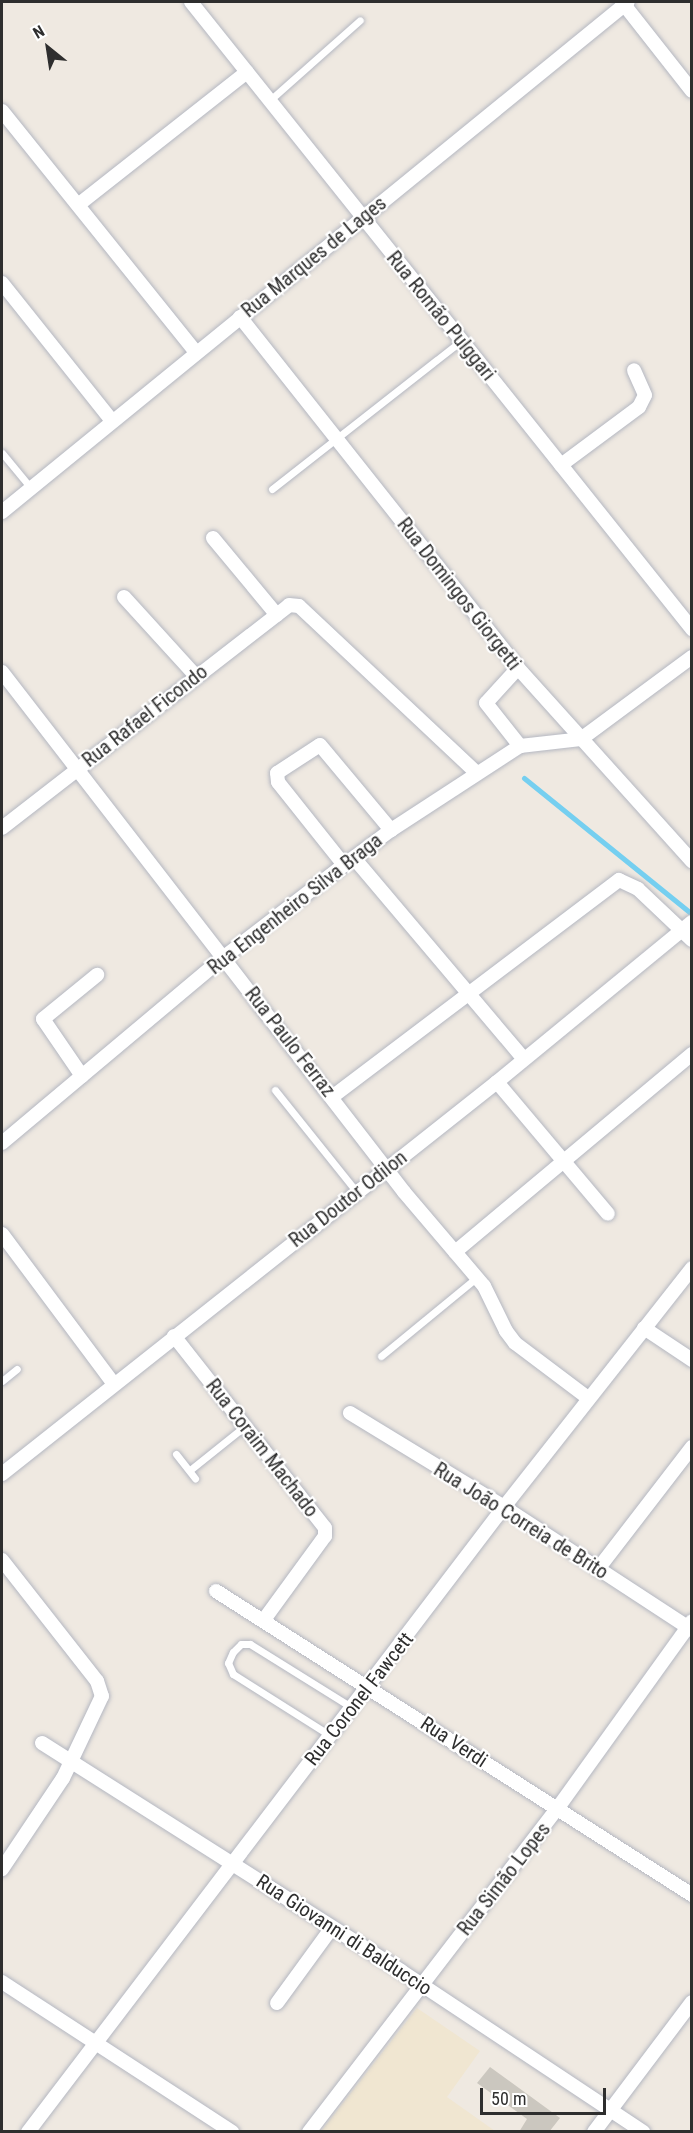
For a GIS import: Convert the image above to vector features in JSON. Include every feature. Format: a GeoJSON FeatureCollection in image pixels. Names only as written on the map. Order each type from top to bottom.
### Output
{"type":"FeatureCollection","features":[{"type":"Feature","properties":{"kind":"street","name":"Rua Romão Pulggari"},"geometry":{"type":"LineString","coordinates":[[191,2],[692,629]]}},
{"type":"Feature","properties":{"kind":"street"},"geometry":{"type":"LineString","coordinates":[[624,2],[692,91]]}},
{"type":"Feature","properties":{"kind":"street","name":"Rua Marques de Lages"},"geometry":{"type":"LineString","coordinates":[[2,512],[624,2]]}},
{"type":"Feature","properties":{"kind":"street"},"geometry":{"type":"LineString","coordinates":[[78,205],[248,72]]}},
{"type":"Feature","properties":{"kind":"street"},"geometry":{"type":"LineString","coordinates":[[2,111],[196,352]]}},
{"type":"Feature","properties":{"kind":"street"},"geometry":{"type":"LineString","coordinates":[[2,283],[112,421]]}},
{"type":"Feature","properties":{"kind":"street","name":"Rua Domingos Giorgetti"},"geometry":{"type":"LineString","coordinates":[[240,317],[518,669],[692,861]]}},
{"type":"Feature","properties":{"kind":"street"},"geometry":{"type":"LineString","coordinates":[[561,465],[639,407],[645,395],[634,370]]}},
{"type":"Feature","properties":{"kind":"street"},"geometry":{"type":"LineString","coordinates":[[213,538],[277,615]]}},
{"type":"Feature","properties":{"kind":"street"},"geometry":{"type":"LineString","coordinates":[[124,597],[196,676]]}},
{"type":"Feature","properties":{"kind":"street","name":"Rua Rafael Ficondo"},"geometry":{"type":"LineString","coordinates":[[2,828],[289,605],[299,606],[477,773]]}},
{"type":"Feature","properties":{"kind":"street"},"geometry":{"type":"LineString","coordinates":[[518,669],[488,698],[486,707],[520,746],[581,739],[692,657]]}},
{"type":"Feature","properties":{"kind":"street","name":"Rua Paulo Ferraz"},"geometry":{"type":"LineString","coordinates":[[2,672],[387,1168],[476,1278],[515,1343],[588,1398]]}},
{"type":"Feature","properties":{"kind":"street"},"geometry":{"type":"LineString","coordinates":[[391,830],[320,745],[277,773],[278,782],[469,992],[524,1059]]}},
{"type":"Feature","properties":{"kind":"street","name":"Rua Engenheiro Silva Braga"},"geometry":{"type":"LineString","coordinates":[[2,1143],[224,957],[391,830],[520,746]]}},
{"type":"Feature","properties":{"kind":"street"},"geometry":{"type":"LineString","coordinates":[[332,1097],[609,885],[626,882],[686,926],[692,940]]}},
{"type":"Feature","properties":{"kind":"street","name":"Rua Doutor Odilon"},"geometry":{"type":"LineString","coordinates":[[2,1474],[356,1191],[497,1082],[686,926]]}},
{"type":"Feature","properties":{"kind":"street"},"geometry":{"type":"LineString","coordinates":[[82,1076],[44,1019],[97,975]]}},
{"type":"Feature","properties":{"kind":"street"},"geometry":{"type":"LineString","coordinates":[[454,1252],[692,1054]]}},
{"type":"Feature","properties":{"kind":"street"},"geometry":{"type":"LineString","coordinates":[[497,1082],[608,1214]]}},
{"type":"Feature","properties":{"kind":"street"},"geometry":{"type":"LineString","coordinates":[[2,1234],[114,1384]]}},
{"type":"Feature","properties":{"kind":"street","name":"Rua Coronel Fawcett"},"geometry":{"type":"LineString","coordinates":[[28,2132],[231,1863],[370,1686],[504,1507],[692,1268]]}},
{"type":"Feature","properties":{"kind":"street"},"geometry":{"type":"LineString","coordinates":[[644,1328],[692,1360]]}},
{"type":"Feature","properties":{"kind":"street","name":"Rua Coraim Machado"},"geometry":{"type":"LineString","coordinates":[[174,1336],[325,1528],[325,1536],[263,1621]]}},
{"type":"Feature","properties":{"kind":"street","name":"Rua João Correia de Brito"},"geometry":{"type":"LineString","coordinates":[[350,1413],[504,1507],[690,1626]]}},
{"type":"Feature","properties":{"kind":"street"},"geometry":{"type":"LineString","coordinates":[[598,1569],[692,1447]]}},
{"type":"Feature","properties":{"kind":"street"},"geometry":{"type":"LineString","coordinates":[[2,1560],[101,1691],[102,1702],[72,1761],[2,1869]]}},
{"type":"Feature","properties":{"kind":"street","name":"Rua Verdi"},"geometry":{"type":"LineString","coordinates":[[216,1591],[370,1686],[692,1895]]}},
{"type":"Feature","properties":{"kind":"street","name":"Rua Simão Lopes"},"geometry":{"type":"LineString","coordinates":[[309,2132],[557,1809],[690,1626]]}},
{"type":"Feature","properties":{"kind":"street","name":"Rua Giovanni di Balduccio"},"geometry":{"type":"LineString","coordinates":[[42,1743],[57,1756],[72,1761],[422,1985],[643,2132]]}},
{"type":"Feature","properties":{"kind":"street"},"geometry":{"type":"LineString","coordinates":[[276,2003],[332,1929]]}},
{"type":"Feature","properties":{"kind":"street"},"geometry":{"type":"LineString","coordinates":[[2,1982],[232,2132]]}},
{"type":"Feature","properties":{"kind":"street"},"geometry":{"type":"LineString","coordinates":[[594,2132],[692,2002]]}},
{"type":"Feature","properties":{"kind":"lane"},"geometry":{"type":"LineString","coordinates":[[270,100],[360,20]]}},
{"type":"Feature","properties":{"kind":"lane"},"geometry":{"type":"LineString","coordinates":[[272,489],[461,341]]}},
{"type":"Feature","properties":{"kind":"lane"},"geometry":{"type":"LineString","coordinates":[[2,453],[31,488]]}},
{"type":"Feature","properties":{"kind":"lane"},"geometry":{"type":"LineString","coordinates":[[276,1090],[356,1191]]}},
{"type":"Feature","properties":{"kind":"lane"},"geometry":{"type":"LineString","coordinates":[[381,1356],[476,1278]]}},
{"type":"Feature","properties":{"kind":"lane"},"geometry":{"type":"LineString","coordinates":[[2,1381],[17,1369]]}},
{"type":"Feature","properties":{"kind":"lane"},"geometry":{"type":"LineString","coordinates":[[190,1470],[245,1426]]}},
{"type":"Feature","properties":{"kind":"lane"},"geometry":{"type":"LineString","coordinates":[[176,1454],[195,1478]]}},
{"type":"Feature","properties":{"kind":"lane"},"geometry":{"type":"LineString","coordinates":[[331,1736],[233,1674],[228,1663],[232,1652],[250,1644],[353,1708]]}},
{"type":"Feature","properties":{"kind":"shaded area"},"geometry":{"type":"Polygon","coordinates":[[[417,2008],[480,2051],[447,2097],[495,2131],[321,2131],[417,2008]]]}},
{"type":"Feature","properties":{"kind":"building"},"geometry":{"type":"Polygon","coordinates":[[[490,2067],[560,2118],[549,2132],[519,2132],[527,2119],[477,2083],[490,2067]]]}},
{"type":"Feature","properties":{"kind":"waterway"},"geometry":{"type":"LineString","coordinates":[[524,778],[692,914]]}}]}
